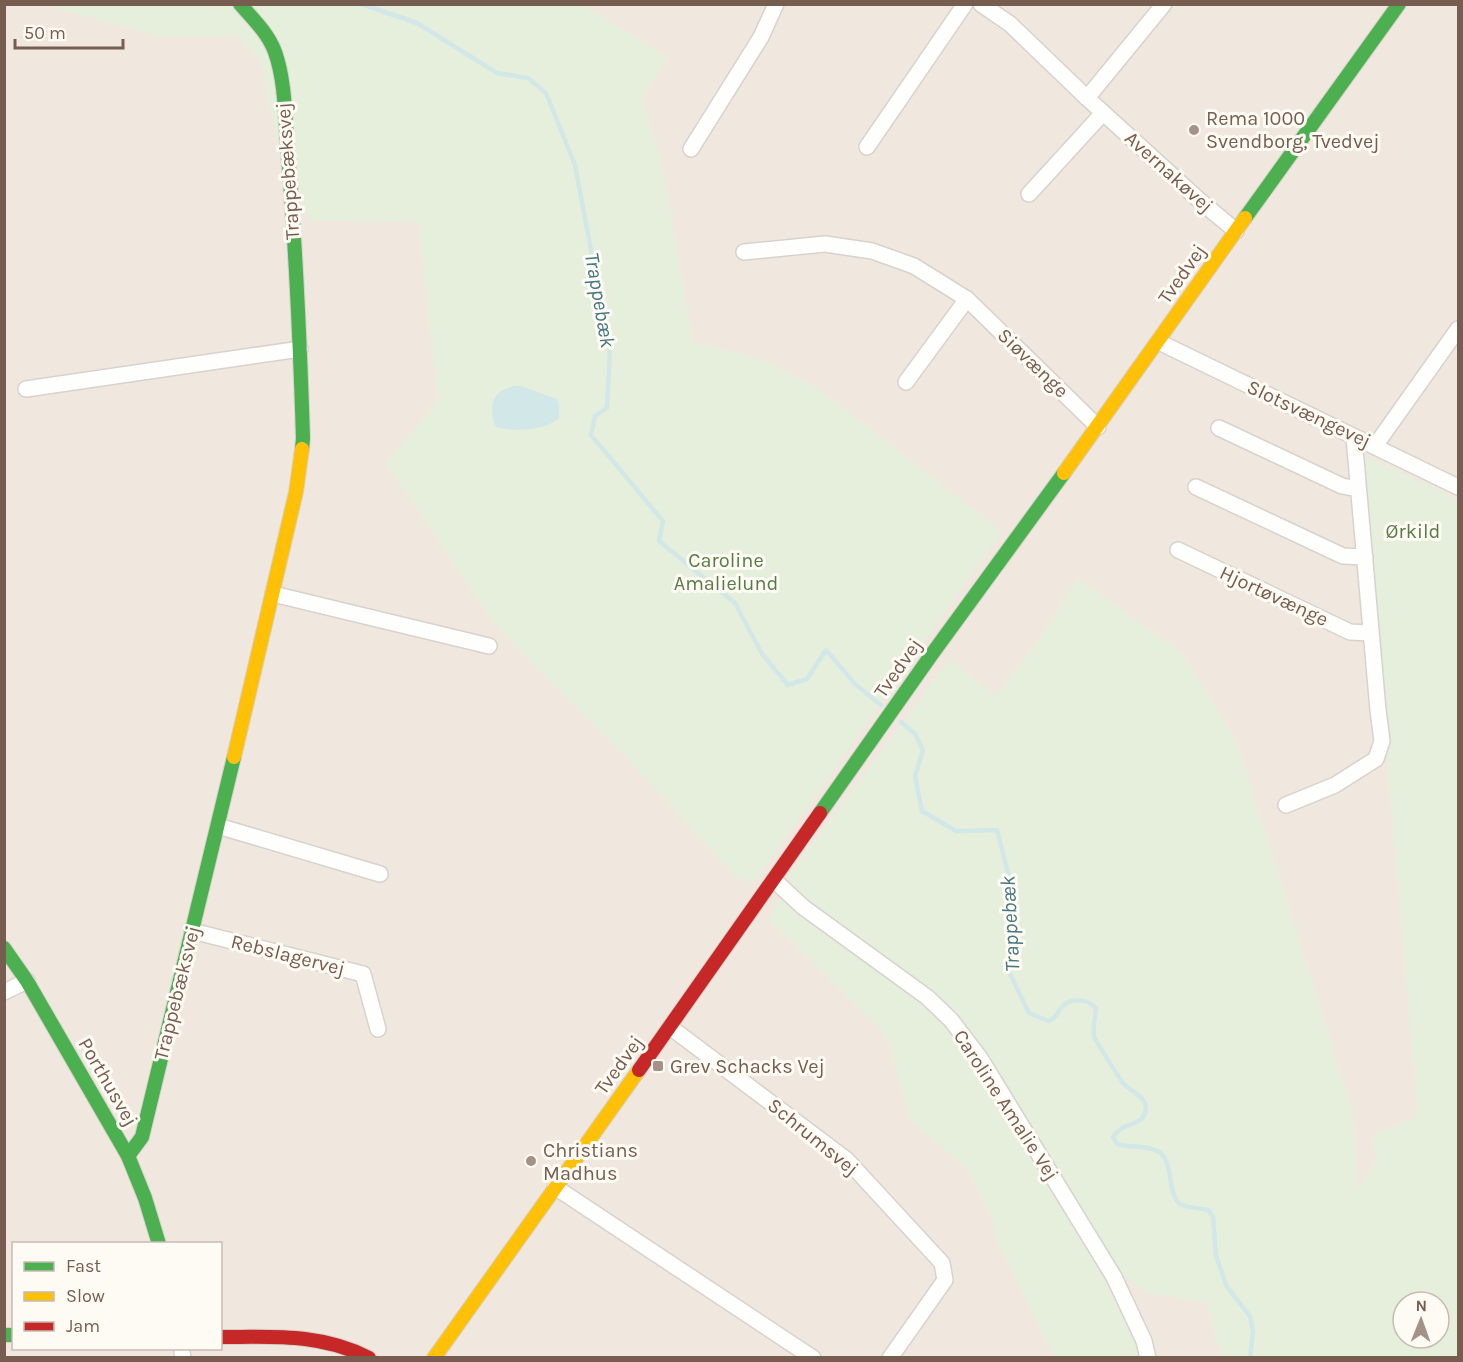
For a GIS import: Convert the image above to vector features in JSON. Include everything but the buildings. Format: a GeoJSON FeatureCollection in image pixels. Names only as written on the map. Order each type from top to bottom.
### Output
{"type":"FeatureCollection","features":[{"type":"Feature","properties":{"kind":"street","name":"Trappebæksvej"},"geometry":{"type":"LineString","coordinates":[[128,1156],[142,1137],[218,826],[296,492],[303,438],[291,188],[281,73],[274,50],[264,31],[240,4]]}},
{"type":"Feature","properties":{"kind":"street"},"geometry":{"type":"LineString","coordinates":[[691,149],[761,37],[776,4]]}},
{"type":"Feature","properties":{"kind":"street"},"geometry":{"type":"LineString","coordinates":[[867,147],[964,4]]}},
{"type":"Feature","properties":{"kind":"street","name":"Avernakøvej"},"geometry":{"type":"LineString","coordinates":[[981,4],[1010,24],[1103,113],[1236,231]]}},
{"type":"Feature","properties":{"kind":"street"},"geometry":{"type":"LineString","coordinates":[[1087,98],[1164,4]]}},
{"type":"Feature","properties":{"kind":"street","name":"Tvedvej"},"geometry":{"type":"LineString","coordinates":[[434,1358],[932,654],[1098,427],[1399,4]]}},
{"type":"Feature","properties":{"kind":"street"},"geometry":{"type":"LineString","coordinates":[[1029,194],[1103,113]]}},
{"type":"Feature","properties":{"kind":"street","name":"Siøvænge"},"geometry":{"type":"LineString","coordinates":[[744,252],[825,244],[872,251],[914,266],[967,299],[1098,427]]}},
{"type":"Feature","properties":{"kind":"street"},"geometry":{"type":"LineString","coordinates":[[906,382],[967,299]]}},
{"type":"Feature","properties":{"kind":"street"},"geometry":{"type":"LineString","coordinates":[[1375,446],[1458,329]]}},
{"type":"Feature","properties":{"kind":"street","name":"Slotsvængevej"},"geometry":{"type":"LineString","coordinates":[[1159,342],[1458,487]]}},
{"type":"Feature","properties":{"kind":"street"},"geometry":{"type":"LineString","coordinates":[[26,389],[300,349]]}},
{"type":"Feature","properties":{"kind":"street"},"geometry":{"type":"LineString","coordinates":[[1219,428],[1342,486],[1358,489]]}},
{"type":"Feature","properties":{"kind":"street"},"geometry":{"type":"LineString","coordinates":[[1286,806],[1335,785],[1376,759],[1382,741],[1354,437]]}},
{"type":"Feature","properties":{"kind":"street"},"geometry":{"type":"LineString","coordinates":[[1196,487],[1343,556],[1365,557]]}},
{"type":"Feature","properties":{"kind":"street","name":"Hjortøvænge"},"geometry":{"type":"LineString","coordinates":[[1178,550],[1350,632],[1371,633]]}},
{"type":"Feature","properties":{"kind":"street"},"geometry":{"type":"LineString","coordinates":[[273,594],[489,646]]}},
{"type":"Feature","properties":{"kind":"street"},"geometry":{"type":"LineString","coordinates":[[218,826],[380,874]]}},
{"type":"Feature","properties":{"kind":"street","name":"Caroline Amalie Vej"},"geometry":{"type":"LineString","coordinates":[[774,880],[803,907],[927,997],[951,1020],[980,1058],[1114,1277],[1144,1341],[1148,1358]]}},
{"type":"Feature","properties":{"kind":"street","name":"Rebslagervej"},"geometry":{"type":"LineString","coordinates":[[192,931],[363,974],[378,1029]]}},
{"type":"Feature","properties":{"kind":"street","name":"Porthusvej"},"geometry":{"type":"LineString","coordinates":[[4,948],[27,981],[128,1156],[145,1198],[158,1242]]}},
{"type":"Feature","properties":{"kind":"street"},"geometry":{"type":"LineString","coordinates":[[4,992],[27,981]]}},
{"type":"Feature","properties":{"kind":"street","name":"Schrumsvej"},"geometry":{"type":"LineString","coordinates":[[670,1027],[847,1160],[942,1263],[945,1280],[890,1358]]}},
{"type":"Feature","properties":{"kind":"street"},"geometry":{"type":"LineString","coordinates":[[555,1187],[813,1358]]}},
{"type":"Feature","properties":{"kind":"street"},"geometry":{"type":"LineString","coordinates":[[222,1337],[308,1339],[339,1345],[369,1358]]}},
{"type":"Feature","properties":{"kind":"shaded area"},"geometry":{"type":"Polygon","coordinates":[[[5,5],[1458,5],[1458,1357],[5,1358],[5,5]]]}},
{"type":"Feature","properties":{"kind":"shaded area"},"geometry":{"type":"Polygon","coordinates":[[[513,386],[521,386],[557,399],[559,418],[537,428],[511,430],[496,427],[492,414],[494,400],[500,392],[513,386]]]}},
{"type":"Feature","properties":{"kind":"green space","name":"Caroline Amalielund"},"geometry":{"type":"Polygon","coordinates":[[[45,5],[585,5],[668,58],[642,98],[662,163],[693,342],[763,360],[819,389],[1002,531],[754,883],[736,878],[623,754],[490,618],[386,463],[438,401],[418,222],[311,221],[283,167],[260,60],[236,36],[158,36],[45,5]]]}},
{"type":"Feature","properties":{"kind":"green space","name":"Ørkild"},"geometry":{"type":"Polygon","coordinates":[[[1360,453],[1458,500],[1458,1357],[1221,1357],[1206,1302],[1147,1293],[1118,1272],[986,1051],[954,1012],[809,904],[787,878],[950,659],[996,696],[1040,638],[1078,578],[1182,653],[1237,741],[1353,1112],[1358,1189],[1376,1160],[1373,1135],[1418,1116],[1360,453]]]}},
{"type":"Feature","properties":{"kind":"green space"},"geometry":{"type":"Polygon","coordinates":[[[782,893],[924,1000],[975,1060],[1109,1279],[1142,1357],[1054,1357],[995,1237],[994,1224],[966,1168],[910,1120],[889,1044],[879,1028],[769,920],[782,893]]]}},
{"type":"Feature","properties":{"kind":"waterway","name":"Trappebæk"},"geometry":{"type":"LineString","coordinates":[[361,4],[417,23],[497,73],[528,78],[546,93],[575,165],[610,351],[607,408],[595,416],[591,435],[663,521],[659,541],[735,603],[762,654],[788,685],[807,679],[826,650],[855,684],[881,705]]}},
{"type":"Feature","properties":{"kind":"waterway","name":"Trappebæk"},"geometry":{"type":"LineString","coordinates":[[901,722],[915,734],[923,750],[915,776],[922,811],[956,831],[997,830],[1008,873],[1009,972],[1029,1013],[1049,1021],[1065,1004],[1073,1001],[1085,1001],[1096,1008],[1095,1039],[1122,1081],[1141,1097],[1146,1106],[1146,1111],[1140,1120],[1120,1129],[1113,1137],[1117,1144],[1149,1148],[1159,1152],[1167,1163],[1173,1193],[1180,1204],[1208,1210],[1213,1217],[1216,1256],[1227,1287],[1250,1316],[1253,1331],[1250,1358]]}},
{"type":"Feature","properties":{"kind":"traffic: fast"},"geometry":{"type":"LineString","coordinates":[[240,4],[260,26],[272,45],[279,64],[283,90],[297,296],[302,449]]}},
{"type":"Feature","properties":{"kind":"traffic: fast"},"geometry":{"type":"LineString","coordinates":[[1245,218],[1399,4]]}},
{"type":"Feature","properties":{"kind":"traffic: fast"},"geometry":{"type":"LineString","coordinates":[[820,813],[1064,473]]}},
{"type":"Feature","properties":{"kind":"traffic: fast"},"geometry":{"type":"LineString","coordinates":[[128,1156],[142,1137],[234,757]]}},
{"type":"Feature","properties":{"kind":"traffic: fast"},"geometry":{"type":"LineString","coordinates":[[4,948],[27,981],[128,1156],[145,1198],[158,1242]]}},
{"type":"Feature","properties":{"kind":"traffic: fast"},"geometry":{"type":"LineString","coordinates":[[4,1335],[12,1335]]}},
{"type":"Feature","properties":{"kind":"traffic: slow"},"geometry":{"type":"LineString","coordinates":[[1064,473],[1245,218]]}},
{"type":"Feature","properties":{"kind":"traffic: slow"},"geometry":{"type":"LineString","coordinates":[[234,757],[296,492],[302,449]]}},
{"type":"Feature","properties":{"kind":"traffic: slow"},"geometry":{"type":"LineString","coordinates":[[434,1358],[639,1070]]}},
{"type":"Feature","properties":{"kind":"traffic: jam"},"geometry":{"type":"LineString","coordinates":[[639,1070],[820,813]]}},
{"type":"Feature","properties":{"kind":"traffic: jam"},"geometry":{"type":"LineString","coordinates":[[222,1337],[278,1337],[314,1340],[351,1350],[369,1358]]}},
{"type":"Feature","properties":{"kind":"place","name":"Rema 1000 Svendborg, Tvedvej"},"geometry":{"type":"Point","coordinates":[1194,130]}},
{"type":"Feature","properties":{"kind":"place","name":"Grev Schacks Vej"},"geometry":{"type":"Point","coordinates":[658,1066]}},
{"type":"Feature","properties":{"kind":"place","name":"Christians Madhus"},"geometry":{"type":"Point","coordinates":[531,1161]}}]}
